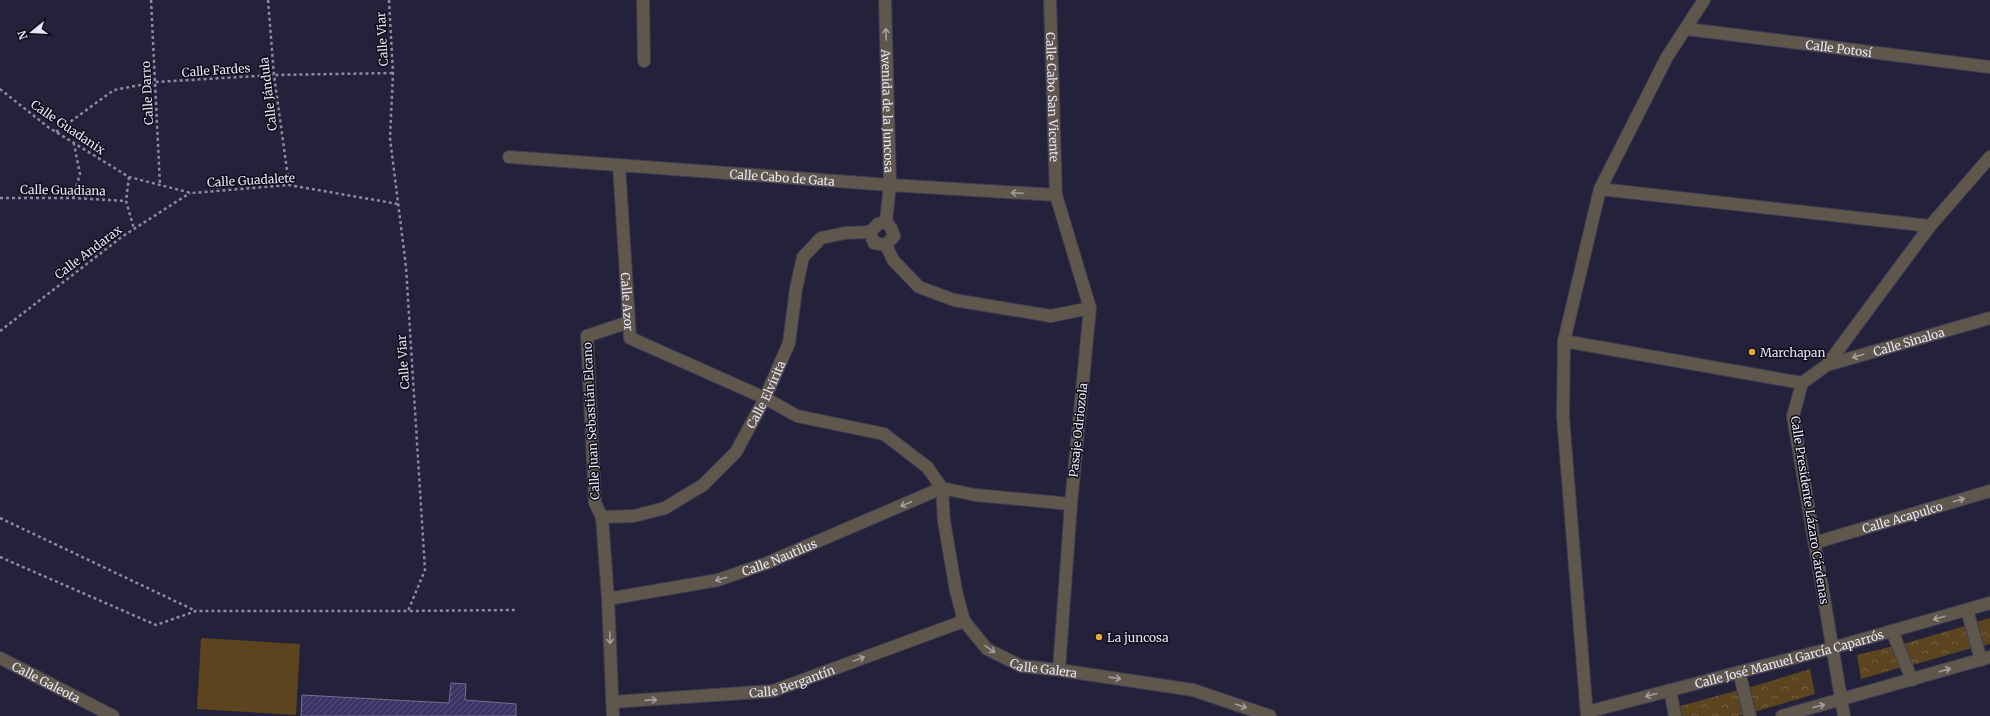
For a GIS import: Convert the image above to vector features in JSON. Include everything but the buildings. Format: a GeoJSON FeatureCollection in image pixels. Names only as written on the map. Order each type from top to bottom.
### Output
{"type":"FeatureCollection","features":[{"type":"Feature","properties":{"kind":"street"},"geometry":{"type":"LineString","coordinates":[[642,0],[644,61]]}},
{"type":"Feature","properties":{"kind":"street","name":"Avenida de la Juncosa"},"geometry":{"type":"LineString","coordinates":[[885,0],[890,185],[886,221]]}},
{"type":"Feature","properties":{"kind":"street","name":"Calle Cabo San Vicente"},"geometry":{"type":"LineString","coordinates":[[1050,0],[1056,195]]}},
{"type":"Feature","properties":{"kind":"street"},"geometry":{"type":"LineString","coordinates":[[1587,714],[1563,416],[1564,341],[1600,189],[1667,57],[1704,0]]}},
{"type":"Feature","properties":{"kind":"street","name":"Calle Potosí"},"geometry":{"type":"LineString","coordinates":[[1687,28],[1990,67]]}},
{"type":"Feature","properties":{"kind":"street","name":"Calle Cabo de Gata"},"geometry":{"type":"LineString","coordinates":[[510,157],[890,185],[1056,195]]}},
{"type":"Feature","properties":{"kind":"street"},"geometry":{"type":"LineString","coordinates":[[1564,341],[1802,384],[1827,365],[1930,226],[1990,157]]}},
{"type":"Feature","properties":{"kind":"street","name":"Calle Azor"},"geometry":{"type":"LineString","coordinates":[[619,165],[630,338],[765,398]]}},
{"type":"Feature","properties":{"kind":"street"},"geometry":{"type":"LineString","coordinates":[[1600,189],[1930,226]]}},
{"type":"Feature","properties":{"kind":"street","name":"Pasaje Odriozola"},"geometry":{"type":"LineString","coordinates":[[1056,195],[1090,308],[1071,504],[1059,670]]}},
{"type":"Feature","properties":{"kind":"street"},"geometry":{"type":"LineString","coordinates":[[886,221],[894,236],[886,245],[874,243],[870,232],[878,224],[886,221]]}},
{"type":"Feature","properties":{"kind":"street","name":"Calle Elvirita"},"geometry":{"type":"LineString","coordinates":[[602,517],[634,516],[665,508],[703,484],[736,452],[765,398],[789,343],[796,289],[803,257],[821,238],[845,233],[870,232]]}},
{"type":"Feature","properties":{"kind":"street"},"geometry":{"type":"LineString","coordinates":[[886,245],[893,260],[919,287],[954,300],[1051,316],[1090,308]]}},
{"type":"Feature","properties":{"kind":"street","name":"Calle Sinaloa"},"geometry":{"type":"LineString","coordinates":[[1827,365],[1990,318]]}},
{"type":"Feature","properties":{"kind":"street","name":"Calle Juan Sebastián Elcano"},"geometry":{"type":"LineString","coordinates":[[614,716],[602,517],[595,503],[587,336],[628,322]]}},
{"type":"Feature","properties":{"kind":"street","name":"Calle Presidente Lázaro Cárdenas"},"geometry":{"type":"LineString","coordinates":[[1802,384],[1792,416],[1844,716]]}},
{"type":"Feature","properties":{"kind":"street"},"geometry":{"type":"LineString","coordinates":[[765,398],[797,416],[884,434],[927,467],[942,488],[974,495],[1071,504]]}},
{"type":"Feature","properties":{"kind":"street","name":"Calle Nautilus"},"geometry":{"type":"LineString","coordinates":[[608,599],[718,580],[768,563],[942,488]]}},
{"type":"Feature","properties":{"kind":"street","name":"Calle Galera"},"geometry":{"type":"LineString","coordinates":[[942,488],[944,521],[956,591],[964,621],[987,649],[1021,666],[1059,670],[1193,690],[1270,716]]}},
{"type":"Feature","properties":{"kind":"street","name":"Calle Acapulco"},"geometry":{"type":"LineString","coordinates":[[1814,543],[1990,491]]}},
{"type":"Feature","properties":{"kind":"street","name":"Calle José Manuel García Caparrós"},"geometry":{"type":"LineString","coordinates":[[1587,714],[1670,690],[1832,648],[1990,603]]}},
{"type":"Feature","properties":{"kind":"street"},"geometry":{"type":"LineString","coordinates":[[1782,716],[1986,659],[1967,610]]}},
{"type":"Feature","properties":{"kind":"street","name":"Calle Bergantín"},"geometry":{"type":"LineString","coordinates":[[612,702],[773,691],[964,621]]}},
{"type":"Feature","properties":{"kind":"street"},"geometry":{"type":"LineString","coordinates":[[1892,631],[1912,680]]}},
{"type":"Feature","properties":{"kind":"street","name":"Calle Galeota"},"geometry":{"type":"LineString","coordinates":[[0,658],[113,716]]}},
{"type":"Feature","properties":{"kind":"street"},"geometry":{"type":"LineString","coordinates":[[1739,672],[1750,716]]}},
{"type":"Feature","properties":{"kind":"street"},"geometry":{"type":"LineString","coordinates":[[1670,690],[1675,716]]}},
{"type":"Feature","properties":{"kind":"path","name":"Calle Darro"},"geometry":{"type":"LineString","coordinates":[[151,0],[160,185]]}},
{"type":"Feature","properties":{"kind":"path","name":"Calle Jándula"},"geometry":{"type":"LineString","coordinates":[[268,0],[274,75],[289,185]]}},
{"type":"Feature","properties":{"kind":"path","name":"Calle Viar"},"geometry":{"type":"LineString","coordinates":[[389,0],[393,73],[390,138],[406,267],[425,570],[408,611]]}},
{"type":"Feature","properties":{"kind":"path","name":"Calle Fardes"},"geometry":{"type":"LineString","coordinates":[[56,132],[114,90],[156,82],[274,75],[393,73]]}},
{"type":"Feature","properties":{"kind":"path","name":"Calle Guadanix"},"geometry":{"type":"LineString","coordinates":[[0,89],[56,132],[129,177]]}},
{"type":"Feature","properties":{"kind":"path"},"geometry":{"type":"LineString","coordinates":[[73,198],[80,174],[74,143]]}},
{"type":"Feature","properties":{"kind":"path","name":"Calle Guadalete"},"geometry":{"type":"LineString","coordinates":[[129,177],[191,192],[289,185],[398,204]]}},
{"type":"Feature","properties":{"kind":"path"},"geometry":{"type":"LineString","coordinates":[[129,177],[126,201],[134,229]]}},
{"type":"Feature","properties":{"kind":"path","name":"Calle Andarax"},"geometry":{"type":"LineString","coordinates":[[0,331],[134,229],[191,192]]}},
{"type":"Feature","properties":{"kind":"path","name":"Calle Guadiana"},"geometry":{"type":"LineString","coordinates":[[0,198],[73,198],[126,201]]}},
{"type":"Feature","properties":{"kind":"path"},"geometry":{"type":"LineString","coordinates":[[0,518],[196,611]]}},
{"type":"Feature","properties":{"kind":"path"},"geometry":{"type":"LineString","coordinates":[[0,557],[156,625],[196,611],[516,610]]}},
{"type":"Feature","properties":{"kind":"green space"},"geometry":{"type":"Polygon","coordinates":[[[1990,618],[1990,644],[1980,647],[1973,623],[1990,618]]]}},
{"type":"Feature","properties":{"kind":"green space"},"geometry":{"type":"Polygon","coordinates":[[[1965,626],[1972,648],[1909,666],[1903,644],[1965,626]]]}},
{"type":"Feature","properties":{"kind":"green space"},"geometry":{"type":"Polygon","coordinates":[[[201,638],[300,644],[296,715],[197,709],[201,638]]]}},
{"type":"Feature","properties":{"kind":"green space"},"geometry":{"type":"Polygon","coordinates":[[[1898,645],[1906,666],[1861,679],[1857,655],[1898,645]]]}},
{"type":"Feature","properties":{"kind":"green space"},"geometry":{"type":"Polygon","coordinates":[[[1810,669],[1815,694],[1754,712],[1748,688],[1810,669]]]}},
{"type":"Feature","properties":{"kind":"green space"},"geometry":{"type":"Polygon","coordinates":[[[1742,689],[1749,713],[1738,716],[1679,716],[1677,707],[1742,689]]]}},
{"type":"Feature","properties":{"kind":"place","name":"Marchapan"},"geometry":{"type":"Point","coordinates":[1752,352]}},
{"type":"Feature","properties":{"kind":"place","name":"La juncosa"},"geometry":{"type":"Point","coordinates":[1099,637]}}]}
